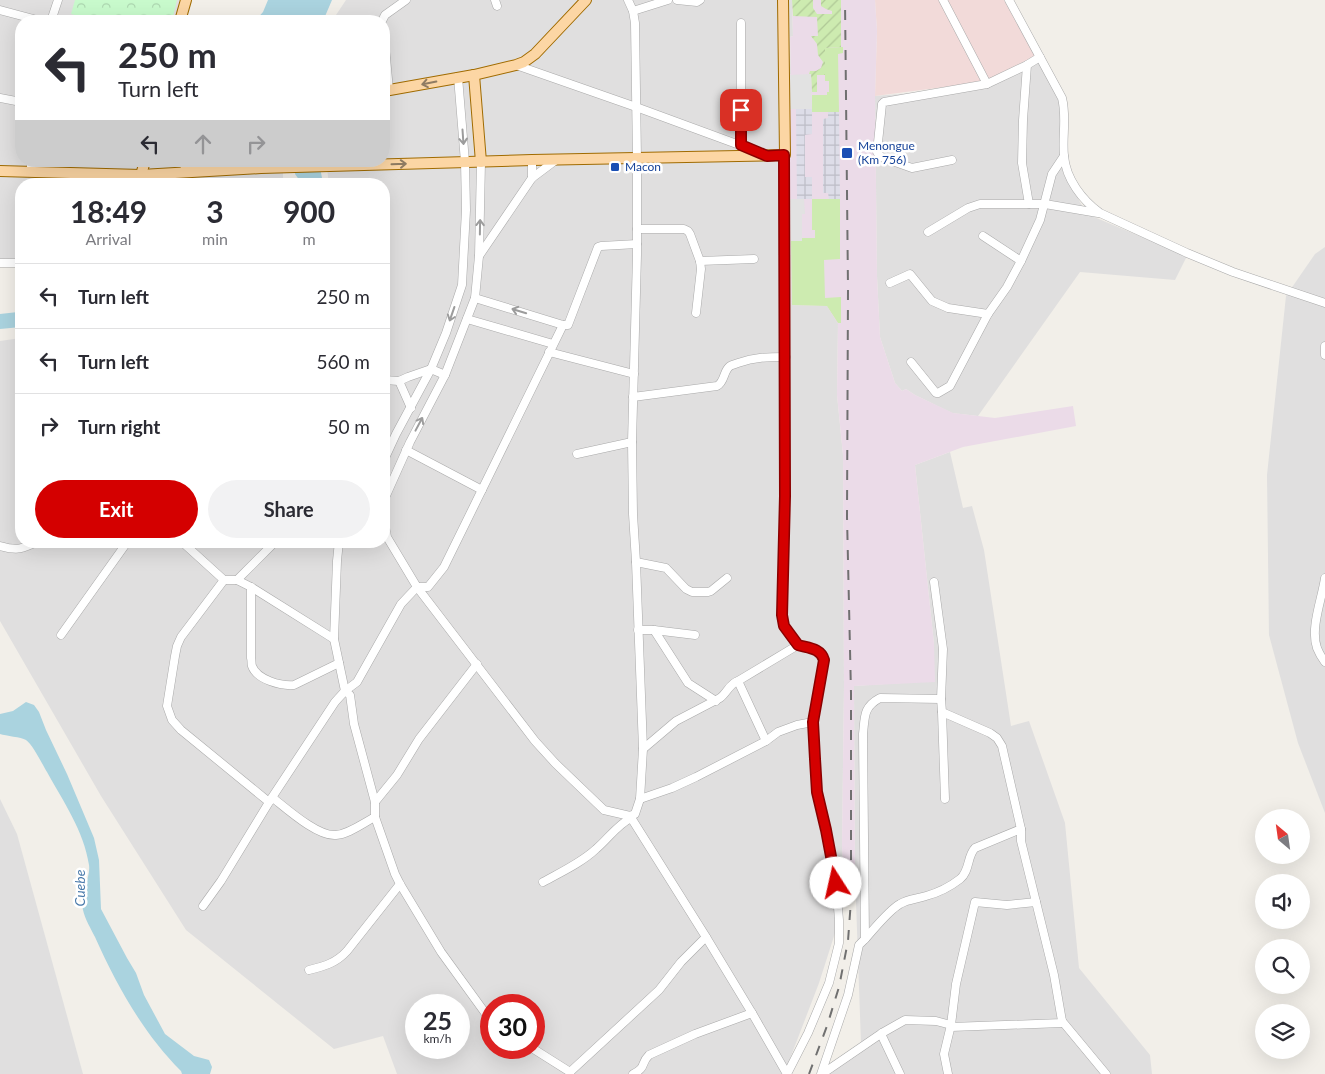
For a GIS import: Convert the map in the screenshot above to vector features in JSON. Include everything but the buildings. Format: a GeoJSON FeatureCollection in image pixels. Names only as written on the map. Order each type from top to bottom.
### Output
{"type":"FeatureCollection","features":[{"type":"Feature","properties":{"kind":"main road"},"geometry":{"type":"LineString","coordinates":[[182,15],[186,0]]}},
{"type":"Feature","properties":{"kind":"main road"},"geometry":{"type":"LineString","coordinates":[[390,90],[516,66],[535,54],[586,0]]}},
{"type":"Feature","properties":{"kind":"main road"},"geometry":{"type":"LineString","coordinates":[[390,164],[784,155],[783,0]]}},
{"type":"Feature","properties":{"kind":"main road"},"geometry":{"type":"LineString","coordinates":[[474,75],[480,162]]}},
{"type":"Feature","properties":{"kind":"main road"},"geometry":{"type":"LineString","coordinates":[[0,171],[31,167],[132,178]]}},
{"type":"Feature","properties":{"kind":"main road"},"geometry":{"type":"LineString","coordinates":[[182,171],[190,167]]}},
{"type":"Feature","properties":{"kind":"main road"},"geometry":{"type":"LineString","coordinates":[[146,178],[182,171],[310,167]]}},
{"type":"Feature","properties":{"kind":"street"},"geometry":{"type":"LineString","coordinates":[[53,15],[58,0]]}},
{"type":"Feature","properties":{"kind":"street"},"geometry":{"type":"LineString","coordinates":[[385,15],[406,0]]}},
{"type":"Feature","properties":{"kind":"street"},"geometry":{"type":"LineString","coordinates":[[543,882],[563,872],[596,850],[622,823],[635,814],[640,800],[643,750],[633,514],[632,442],[637,228],[635,23],[633,11],[628,0]]}},
{"type":"Feature","properties":{"kind":"street"},"geometry":{"type":"LineString","coordinates":[[677,0],[697,2],[700,0]]}},
{"type":"Feature","properties":{"kind":"street"},"geometry":{"type":"LineString","coordinates":[[943,0],[987,84]]}},
{"type":"Feature","properties":{"kind":"street"},"geometry":{"type":"LineString","coordinates":[[1009,0],[1060,92],[1065,111],[1064,156],[1073,183],[1089,205],[1100,213],[1233,272],[1325,303]]}},
{"type":"Feature","properties":{"kind":"street"},"geometry":{"type":"LineString","coordinates":[[633,11],[663,1]]}},
{"type":"Feature","properties":{"kind":"street"},"geometry":{"type":"LineString","coordinates":[[0,10],[19,15]]}},
{"type":"Feature","properties":{"kind":"street"},"geometry":{"type":"LineString","coordinates":[[741,23],[741,145]]}},
{"type":"Feature","properties":{"kind":"street"},"geometry":{"type":"LineString","coordinates":[[952,160],[915,168],[881,157],[878,152],[881,106],[884,102],[987,84],[1040,57]]}},
{"type":"Feature","properties":{"kind":"street"},"geometry":{"type":"LineString","coordinates":[[1026,65],[1022,163],[1029,204]]}},
{"type":"Feature","properties":{"kind":"street"},"geometry":{"type":"LineString","coordinates":[[516,66],[636,107],[767,156]]}},
{"type":"Feature","properties":{"kind":"street"},"geometry":{"type":"LineString","coordinates":[[390,447],[431,369],[446,333],[462,284],[466,210],[465,162],[458,77]]}},
{"type":"Feature","properties":{"kind":"street"},"geometry":{"type":"LineString","coordinates":[[0,98],[15,101]]}},
{"type":"Feature","properties":{"kind":"street"},"geometry":{"type":"LineString","coordinates":[[461,106],[476,104]]}},
{"type":"Feature","properties":{"kind":"street"},"geometry":{"type":"LineString","coordinates":[[784,155],[786,357],[782,615],[784,626],[798,645],[819,650],[824,660],[813,722],[817,792],[836,883],[839,920],[839,942],[829,983],[808,1033],[787,1074]]}},
{"type":"Feature","properties":{"kind":"street"},"geometry":{"type":"LineString","coordinates":[[912,362],[936,393],[947,389],[952,384],[988,314],[1007,287],[1039,224],[1052,174],[1064,156]]}},
{"type":"Feature","properties":{"kind":"street"},"geometry":{"type":"LineString","coordinates":[[532,160],[532,178]]}},
{"type":"Feature","properties":{"kind":"street"},"geometry":{"type":"LineString","coordinates":[[479,256],[532,178],[556,160]]}},
{"type":"Feature","properties":{"kind":"street"},"geometry":{"type":"LineString","coordinates":[[390,486],[406,450],[445,375],[475,298],[479,256],[480,162]]}},
{"type":"Feature","properties":{"kind":"street"},"geometry":{"type":"LineString","coordinates":[[928,232],[973,205],[980,204],[1045,204],[1100,213]]}},
{"type":"Feature","properties":{"kind":"street"},"geometry":{"type":"LineString","coordinates":[[637,228],[684,229],[688,231],[700,261],[701,269],[696,313]]}},
{"type":"Feature","properties":{"kind":"street"},"geometry":{"type":"LineString","coordinates":[[983,236],[1021,260]]}},
{"type":"Feature","properties":{"kind":"street"},"geometry":{"type":"LineString","coordinates":[[475,298],[568,325],[598,247],[636,244]]}},
{"type":"Feature","properties":{"kind":"street"},"geometry":{"type":"LineString","coordinates":[[700,261],[754,259]]}},
{"type":"Feature","properties":{"kind":"street"},"geometry":{"type":"LineString","coordinates":[[0,263],[15,263]]}},
{"type":"Feature","properties":{"kind":"street"},"geometry":{"type":"LineString","coordinates":[[890,283],[910,274],[932,301],[948,308],[988,314]]}},
{"type":"Feature","properties":{"kind":"street"},"geometry":{"type":"LineString","coordinates":[[462,284],[477,286]]}},
{"type":"Feature","properties":{"kind":"street"},"geometry":{"type":"LineString","coordinates":[[467,319],[554,344]]}},
{"type":"Feature","properties":{"kind":"street"},"geometry":{"type":"LineString","coordinates":[[203,906],[221,881],[335,702],[357,682],[401,604],[417,587],[428,587],[444,567],[563,324]]}},
{"type":"Feature","properties":{"kind":"street"},"geometry":{"type":"LineString","coordinates":[[1325,346],[1325,355]]}},
{"type":"Feature","properties":{"kind":"street"},"geometry":{"type":"LineString","coordinates":[[549,352],[634,374]]}},
{"type":"Feature","properties":{"kind":"street"},"geometry":{"type":"LineString","coordinates":[[633,397],[717,386],[720,385],[729,367],[749,359],[786,357]]}},
{"type":"Feature","properties":{"kind":"street"},"geometry":{"type":"LineString","coordinates":[[390,380],[399,381],[431,369],[445,375]]}},
{"type":"Feature","properties":{"kind":"street"},"geometry":{"type":"LineString","coordinates":[[399,381],[411,408]]}},
{"type":"Feature","properties":{"kind":"street"},"geometry":{"type":"LineString","coordinates":[[396,434],[410,442]]}},
{"type":"Feature","properties":{"kind":"street"},"geometry":{"type":"LineString","coordinates":[[577,454],[632,442]]}},
{"type":"Feature","properties":{"kind":"street"},"geometry":{"type":"LineString","coordinates":[[406,450],[482,490]]}},
{"type":"Feature","properties":{"kind":"street"},"geometry":{"type":"LineString","coordinates":[[390,542],[417,587],[535,741],[566,775],[604,810],[631,817],[706,937],[787,1074]]}},
{"type":"Feature","properties":{"kind":"street"},"geometry":{"type":"LineString","coordinates":[[0,546],[12,549],[21,548]]}},
{"type":"Feature","properties":{"kind":"street"},"geometry":{"type":"LineString","coordinates":[[61,635],[123,548]]}},
{"type":"Feature","properties":{"kind":"street"},"geometry":{"type":"LineString","coordinates":[[189,548],[224,580],[237,580],[251,587],[334,639]]}},
{"type":"Feature","properties":{"kind":"street"},"geometry":{"type":"LineString","coordinates":[[237,580],[269,548]]}},
{"type":"Feature","properties":{"kind":"street"},"geometry":{"type":"LineString","coordinates":[[338,548],[334,639],[345,691],[350,695],[354,724],[375,802],[375,817],[400,884],[441,952],[480,1006]]}},
{"type":"Feature","properties":{"kind":"street"},"geometry":{"type":"LineString","coordinates":[[636,562],[666,568],[686,589],[692,592],[711,591],[727,578]]}},
{"type":"Feature","properties":{"kind":"street"},"geometry":{"type":"LineString","coordinates":[[224,580],[181,637],[174,656],[167,706],[172,720],[181,730],[271,800],[317,831],[330,835],[344,833],[375,817]]}},
{"type":"Feature","properties":{"kind":"street"},"geometry":{"type":"LineString","coordinates":[[934,582],[942,649],[941,698],[945,799]]}},
{"type":"Feature","properties":{"kind":"street"},"geometry":{"type":"LineString","coordinates":[[1325,582],[1315,639],[1318,650],[1325,662]]}},
{"type":"Feature","properties":{"kind":"street"},"geometry":{"type":"LineString","coordinates":[[251,587],[252,667],[262,677],[274,683],[287,686],[294,685],[339,663]]}},
{"type":"Feature","properties":{"kind":"street"},"geometry":{"type":"LineString","coordinates":[[638,630],[695,635]]}},
{"type":"Feature","properties":{"kind":"street"},"geometry":{"type":"LineString","coordinates":[[654,630],[688,683],[716,701]]}},
{"type":"Feature","properties":{"kind":"street"},"geometry":{"type":"LineString","coordinates":[[643,750],[676,721],[716,701],[722,697],[734,682],[798,645]]}},
{"type":"Feature","properties":{"kind":"street"},"geometry":{"type":"LineString","coordinates":[[375,802],[397,775],[419,739],[477,664]]}},
{"type":"Feature","properties":{"kind":"street"},"geometry":{"type":"LineString","coordinates":[[738,681],[766,741]]}},
{"type":"Feature","properties":{"kind":"street"},"geometry":{"type":"LineString","coordinates":[[864,939],[863,734],[865,716],[872,702],[880,698],[941,698]]}},
{"type":"Feature","properties":{"kind":"street"},"geometry":{"type":"LineString","coordinates":[[942,712],[990,733],[1002,746],[1021,829],[1021,841],[1054,975],[1062,1021],[1106,1074]]}},
{"type":"Feature","properties":{"kind":"street"},"geometry":{"type":"LineString","coordinates":[[640,800],[672,788],[766,741],[778,732],[797,725],[813,722]]}},
{"type":"Feature","properties":{"kind":"street"},"geometry":{"type":"LineString","coordinates":[[822,1074],[848,995],[858,945],[896,906],[910,899],[942,890],[962,877],[970,860],[970,855],[975,848],[1021,829]]}},
{"type":"Feature","properties":{"kind":"street"},"geometry":{"type":"LineString","coordinates":[[309,970],[328,965],[340,959],[400,884]]}},
{"type":"Feature","properties":{"kind":"street"},"geometry":{"type":"LineString","coordinates":[[948,1074],[944,1054],[951,1025],[956,984],[975,902],[1007,906],[1036,902]]}},
{"type":"Feature","properties":{"kind":"street"},"geometry":{"type":"LineString","coordinates":[[545,1057],[570,1073],[659,990],[681,962],[706,937]]}},
{"type":"Feature","properties":{"kind":"street"},"geometry":{"type":"LineString","coordinates":[[632,1074],[642,1068],[645,1059],[649,1056],[695,1034],[752,1013]]}},
{"type":"Feature","properties":{"kind":"street"},"geometry":{"type":"LineString","coordinates":[[822,1074],[882,1033],[905,1020],[936,1021],[951,1025],[951,1027],[1007,1026],[1062,1023],[1062,1021]]}},
{"type":"Feature","properties":{"kind":"street"},"geometry":{"type":"LineString","coordinates":[[882,1033],[900,1074]]}},
{"type":"Feature","properties":{"kind":"shaded area"},"geometry":{"type":"Polygon","coordinates":[[[0,0],[189,0],[185,15],[15,15],[15,167],[283,167],[283,178],[15,178],[15,260],[0,259],[0,0]]]}},
{"type":"Feature","properties":{"kind":"shaded area"},"geometry":{"type":"Polygon","coordinates":[[[346,0],[792,0],[793,36],[790,37],[791,74],[789,75],[792,305],[827,306],[838,323],[837,395],[843,455],[844,686],[842,845],[844,905],[819,983],[786,1069],[787,1074],[397,1074],[383,1036],[334,1049],[186,930],[101,796],[0,621],[0,341],[15,339],[15,548],[390,548],[390,178],[328,178],[327,167],[390,167],[390,15],[336,15],[346,0]]]}},
{"type":"Feature","properties":{"kind":"shaded area"},"geometry":{"type":"Polygon","coordinates":[[[792,0],[875,0],[877,31],[875,96],[877,276],[880,337],[895,383],[902,391],[906,389],[953,413],[995,418],[1073,406],[1076,426],[963,447],[915,465],[934,644],[935,682],[854,686],[855,873],[844,905],[842,845],[844,686],[843,455],[837,395],[838,324],[827,306],[792,305],[788,75],[791,74],[792,0]]]}},
{"type":"Feature","properties":{"kind":"shaded area"},"geometry":{"type":"Polygon","coordinates":[[[875,0],[1004,0],[1035,56],[983,82],[875,96],[877,31],[875,0]]]}},
{"type":"Feature","properties":{"kind":"shaded area"},"geometry":{"type":"Polygon","coordinates":[[[1040,62],[1060,98],[1063,173],[1087,214],[1187,256],[1175,280],[1080,272],[978,416],[952,413],[906,389],[902,391],[895,383],[880,337],[877,276],[875,96],[985,87],[1040,62]]]}},
{"type":"Feature","properties":{"kind":"shaded area"},"geometry":{"type":"Polygon","coordinates":[[[811,74],[812,109],[789,109],[788,75],[811,74]]]}},
{"type":"Feature","properties":{"kind":"shaded area"},"geometry":{"type":"Polygon","coordinates":[[[796,109],[812,109],[812,134],[805,135],[805,177],[812,177],[812,199],[797,199],[796,109]]]}},
{"type":"Feature","properties":{"kind":"shaded area"},"geometry":{"type":"Polygon","coordinates":[[[828,112],[839,112],[840,199],[829,199],[828,193],[823,193],[823,119],[828,118],[828,112]]]}},
{"type":"Feature","properties":{"kind":"shaded area"},"geometry":{"type":"Polygon","coordinates":[[[790,199],[804,199],[805,214],[802,214],[802,241],[791,241],[790,199]]]}},
{"type":"Feature","properties":{"kind":"shaded area"},"geometry":{"type":"Polygon","coordinates":[[[1325,247],[1325,813],[1298,743],[1269,635],[1267,475],[1286,296],[1315,254],[1325,247]]]}},
{"type":"Feature","properties":{"kind":"shaded area"},"geometry":{"type":"Polygon","coordinates":[[[950,452],[963,508],[972,506],[984,550],[1011,726],[1029,721],[1065,823],[1079,968],[1150,1055],[1152,1074],[830,1074],[838,1063],[861,1044],[855,873],[854,686],[917,682],[934,644],[915,465],[950,452]]]}},
{"type":"Feature","properties":{"kind":"shaded area"},"geometry":{"type":"Polygon","coordinates":[[[0,799],[17,834],[83,1074],[0,1074],[0,799]]]}},
{"type":"Feature","properties":{"kind":"green space"},"geometry":{"type":"Polygon","coordinates":[[[75,0],[177,0],[173,15],[71,14],[75,0]]]}},
{"type":"Feature","properties":{"kind":"green space"},"geometry":{"type":"Polygon","coordinates":[[[792,0],[813,0],[813,8],[817,14],[832,14],[832,11],[821,6],[821,0],[841,0],[841,47],[825,48],[825,75],[817,75],[817,92],[812,92],[811,74],[809,74],[810,71],[816,71],[821,68],[823,62],[818,55],[817,44],[811,36],[818,36],[817,17],[793,16],[792,0]]]}},
{"type":"Feature","properties":{"kind":"green space"},"geometry":{"type":"Polygon","coordinates":[[[843,47],[843,53],[838,54],[839,112],[812,112],[812,95],[827,95],[827,92],[829,92],[829,81],[825,81],[825,48],[843,47]]]}},
{"type":"Feature","properties":{"kind":"green space"},"geometry":{"type":"Polygon","coordinates":[[[812,199],[840,199],[840,259],[824,260],[825,298],[841,297],[841,323],[838,323],[827,306],[792,305],[791,241],[802,241],[802,238],[815,238],[815,230],[812,230],[812,199]]]}},
{"type":"Feature","properties":{"kind":"water"},"geometry":{"type":"Polygon","coordinates":[[[268,0],[332,0],[326,15],[260,15],[268,0]]]}},
{"type":"Feature","properties":{"kind":"water"},"geometry":{"type":"Polygon","coordinates":[[[295,167],[320,167],[322,178],[298,178],[295,174],[295,167]]]}},
{"type":"Feature","properties":{"kind":"water"},"geometry":{"type":"Polygon","coordinates":[[[15,312],[15,328],[0,329],[0,314],[15,312]]]}},
{"type":"Feature","properties":{"kind":"water"},"geometry":{"type":"Polygon","coordinates":[[[26,702],[34,705],[39,712],[94,838],[99,860],[101,909],[136,973],[144,995],[165,1034],[194,1056],[209,1060],[212,1067],[210,1074],[182,1074],[143,1025],[103,955],[83,910],[82,904],[89,865],[78,828],[29,742],[24,739],[0,734],[0,714],[13,711],[26,702]]]}},
{"type":"Feature","properties":{"kind":"railway"},"geometry":{"type":"LineString","coordinates":[[809,1074],[839,987],[848,941],[851,900],[845,0]]}},
{"type":"Feature","properties":{"kind":"place","name":"Menongue (Km 756)"},"geometry":{"type":"Point","coordinates":[847,153]}},
{"type":"Feature","properties":{"kind":"place","name":"Macon"},"geometry":{"type":"Point","coordinates":[615,167]}},
{"type":"Feature","properties":{"kind":"route"},"geometry":{"type":"LineString","coordinates":[[741,110],[741,145],[767,156],[784,155],[786,337],[782,615],[784,626],[798,645],[819,650],[824,660],[813,722],[817,792],[836,883]]}},
{"type":"Feature","properties":{"kind":"water label","name":"Cuebe"},"geometry":{"type":"Point","coordinates":[80,888]}}]}
